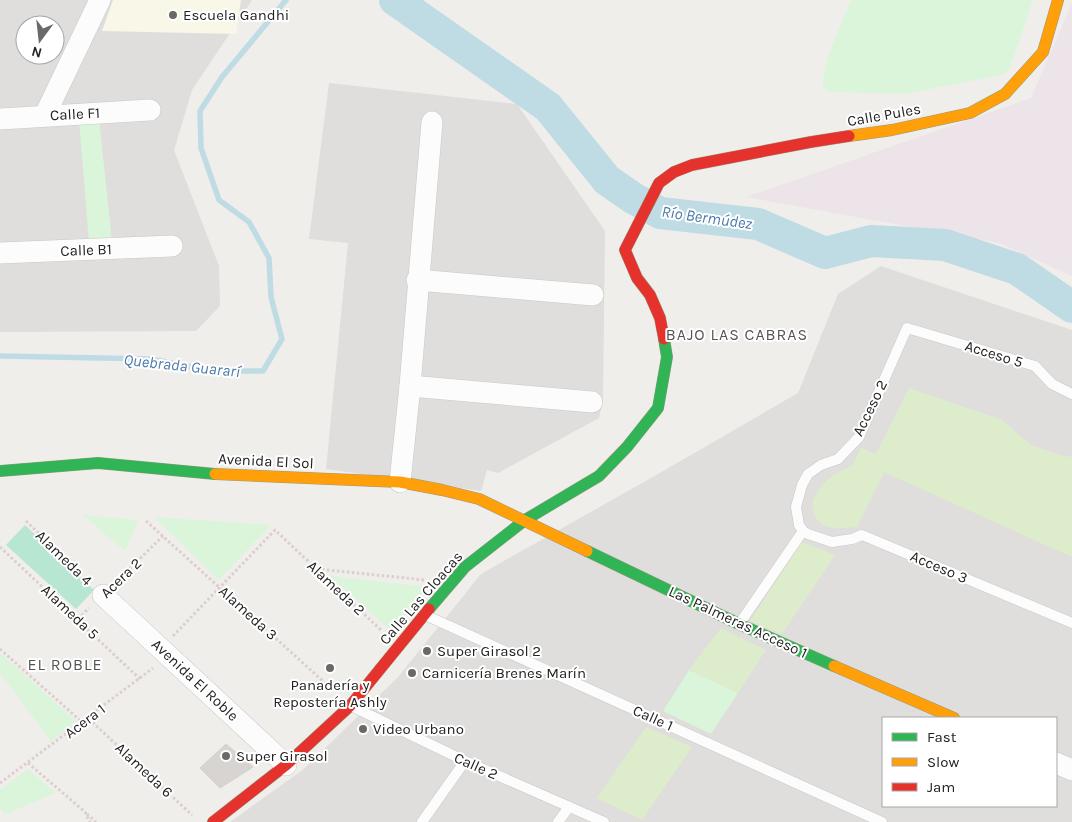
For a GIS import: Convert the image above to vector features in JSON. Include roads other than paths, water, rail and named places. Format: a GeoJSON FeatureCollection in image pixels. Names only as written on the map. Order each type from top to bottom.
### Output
{"type":"FeatureCollection","features":[{"type":"Feature","properties":{"kind":"street"},"geometry":{"type":"LineString","coordinates":[[45,115],[100,0]]}},
{"type":"Feature","properties":{"kind":"street","name":"Calle Pules"},"geometry":{"type":"LineString","coordinates":[[631,265],[625,250],[659,183],[674,172],[692,165],[811,142],[892,130],[970,114],[1005,94],[1043,52],[1058,0]]}},
{"type":"Feature","properties":{"kind":"street","name":"Calle F1"},"geometry":{"type":"LineString","coordinates":[[0,119],[150,110]]}},
{"type":"Feature","properties":{"kind":"street"},"geometry":{"type":"LineString","coordinates":[[400,482],[432,122]]}},
{"type":"Feature","properties":{"kind":"street","name":"Calle B1"},"geometry":{"type":"LineString","coordinates":[[0,253],[172,246]]}},
{"type":"Feature","properties":{"kind":"street","name":"Calle Las Cloacas"},"geometry":{"type":"LineString","coordinates":[[214,822],[286,765],[350,706],[465,567],[525,520],[599,476],[627,447],[658,408],[667,357],[660,318],[650,295],[631,265]]}},
{"type":"Feature","properties":{"kind":"street"},"geometry":{"type":"LineString","coordinates":[[417,280],[593,295]]}},
{"type":"Feature","properties":{"kind":"street"},"geometry":{"type":"LineString","coordinates":[[410,386],[592,402]]}},
{"type":"Feature","properties":{"kind":"street","name":"Avenida El Sol"},"geometry":{"type":"LineString","coordinates":[[0,471],[98,463],[215,474],[400,482],[479,500],[525,520]]}},
{"type":"Feature","properties":{"kind":"street","name":"Las Palmeras Acceso 1"},"geometry":{"type":"LineString","coordinates":[[525,520],[739,624],[952,717]]}},
{"type":"Feature","properties":{"kind":"street","name":"Avenida El Roble"},"geometry":{"type":"LineString","coordinates":[[103,595],[286,765]]}},
{"type":"Feature","properties":{"kind":"street"},"geometry":{"type":"LineString","coordinates":[[1057,763],[1072,770]]}},
{"type":"Feature","properties":{"kind":"lane","name":"Acceso 5"},"geometry":{"type":"LineString","coordinates":[[907,328],[1035,366],[1052,384],[1072,394]]}},
{"type":"Feature","properties":{"kind":"lane","name":"Acceso 2"},"geometry":{"type":"LineString","coordinates":[[803,531],[799,525],[796,507],[802,485],[808,474],[821,465],[838,459],[859,437],[907,328]]}},
{"type":"Feature","properties":{"kind":"lane","name":"Acceso 3"},"geometry":{"type":"LineString","coordinates":[[803,531],[832,542],[852,539],[862,535],[1072,623]]}},
{"type":"Feature","properties":{"kind":"lane"},"geometry":{"type":"LineString","coordinates":[[739,624],[803,531]]}},
{"type":"Feature","properties":{"kind":"lane","name":"Calle 1"},"geometry":{"type":"LineString","coordinates":[[424,615],[882,822]]}},
{"type":"Feature","properties":{"kind":"lane","name":"Calle 2"},"geometry":{"type":"LineString","coordinates":[[350,706],[465,761],[604,822]]}},
{"type":"Feature","properties":{"kind":"lane"},"geometry":{"type":"LineString","coordinates":[[422,822],[465,761]]}},
{"type":"Feature","properties":{"kind":"lane"},"geometry":{"type":"LineString","coordinates":[[558,822],[569,807]]}},
{"type":"Feature","properties":{"kind":"waterway","name":"Quebrada Guararí"},"geometry":{"type":"LineString","coordinates":[[0,356],[151,359],[212,371],[263,371],[282,339],[271,297],[269,258],[249,222],[219,200],[201,148],[200,111],[222,77],[286,0]]}},
{"type":"Feature","properties":{"kind":"waterway","name":"Río Bermúdez"},"geometry":{"type":"LineString","coordinates":[[395,0],[548,107],[607,180],[633,198],[660,213],[758,224],[825,253],[871,241],[945,245],[1017,269],[1072,307]]}},
{"type":"Feature","properties":{"kind":"place","name":"Escuela Gandhi"},"geometry":{"type":"Point","coordinates":[173,15]}},
{"type":"Feature","properties":{"kind":"place","name":"Super Girasol 2"},"geometry":{"type":"Point","coordinates":[427,651]}},
{"type":"Feature","properties":{"kind":"place","name":"Panadería y Repostería Ashly"},"geometry":{"type":"Point","coordinates":[330,668]}},
{"type":"Feature","properties":{"kind":"place","name":"Carnicería Brenes Marín"},"geometry":{"type":"Point","coordinates":[412,673]}},
{"type":"Feature","properties":{"kind":"place","name":"Video Urbano"},"geometry":{"type":"Point","coordinates":[363,729]}},
{"type":"Feature","properties":{"kind":"place","name":"Super Girasol"},"geometry":{"type":"Point","coordinates":[226,756]}},
{"type":"Feature","properties":{"kind":"district","name":"BAJO LAS CABRAS"},"geometry":{"type":"Point","coordinates":[737,334]}},
{"type":"Feature","properties":{"kind":"district","name":"EL ROBLE"},"geometry":{"type":"Point","coordinates":[65,664]}}]}
